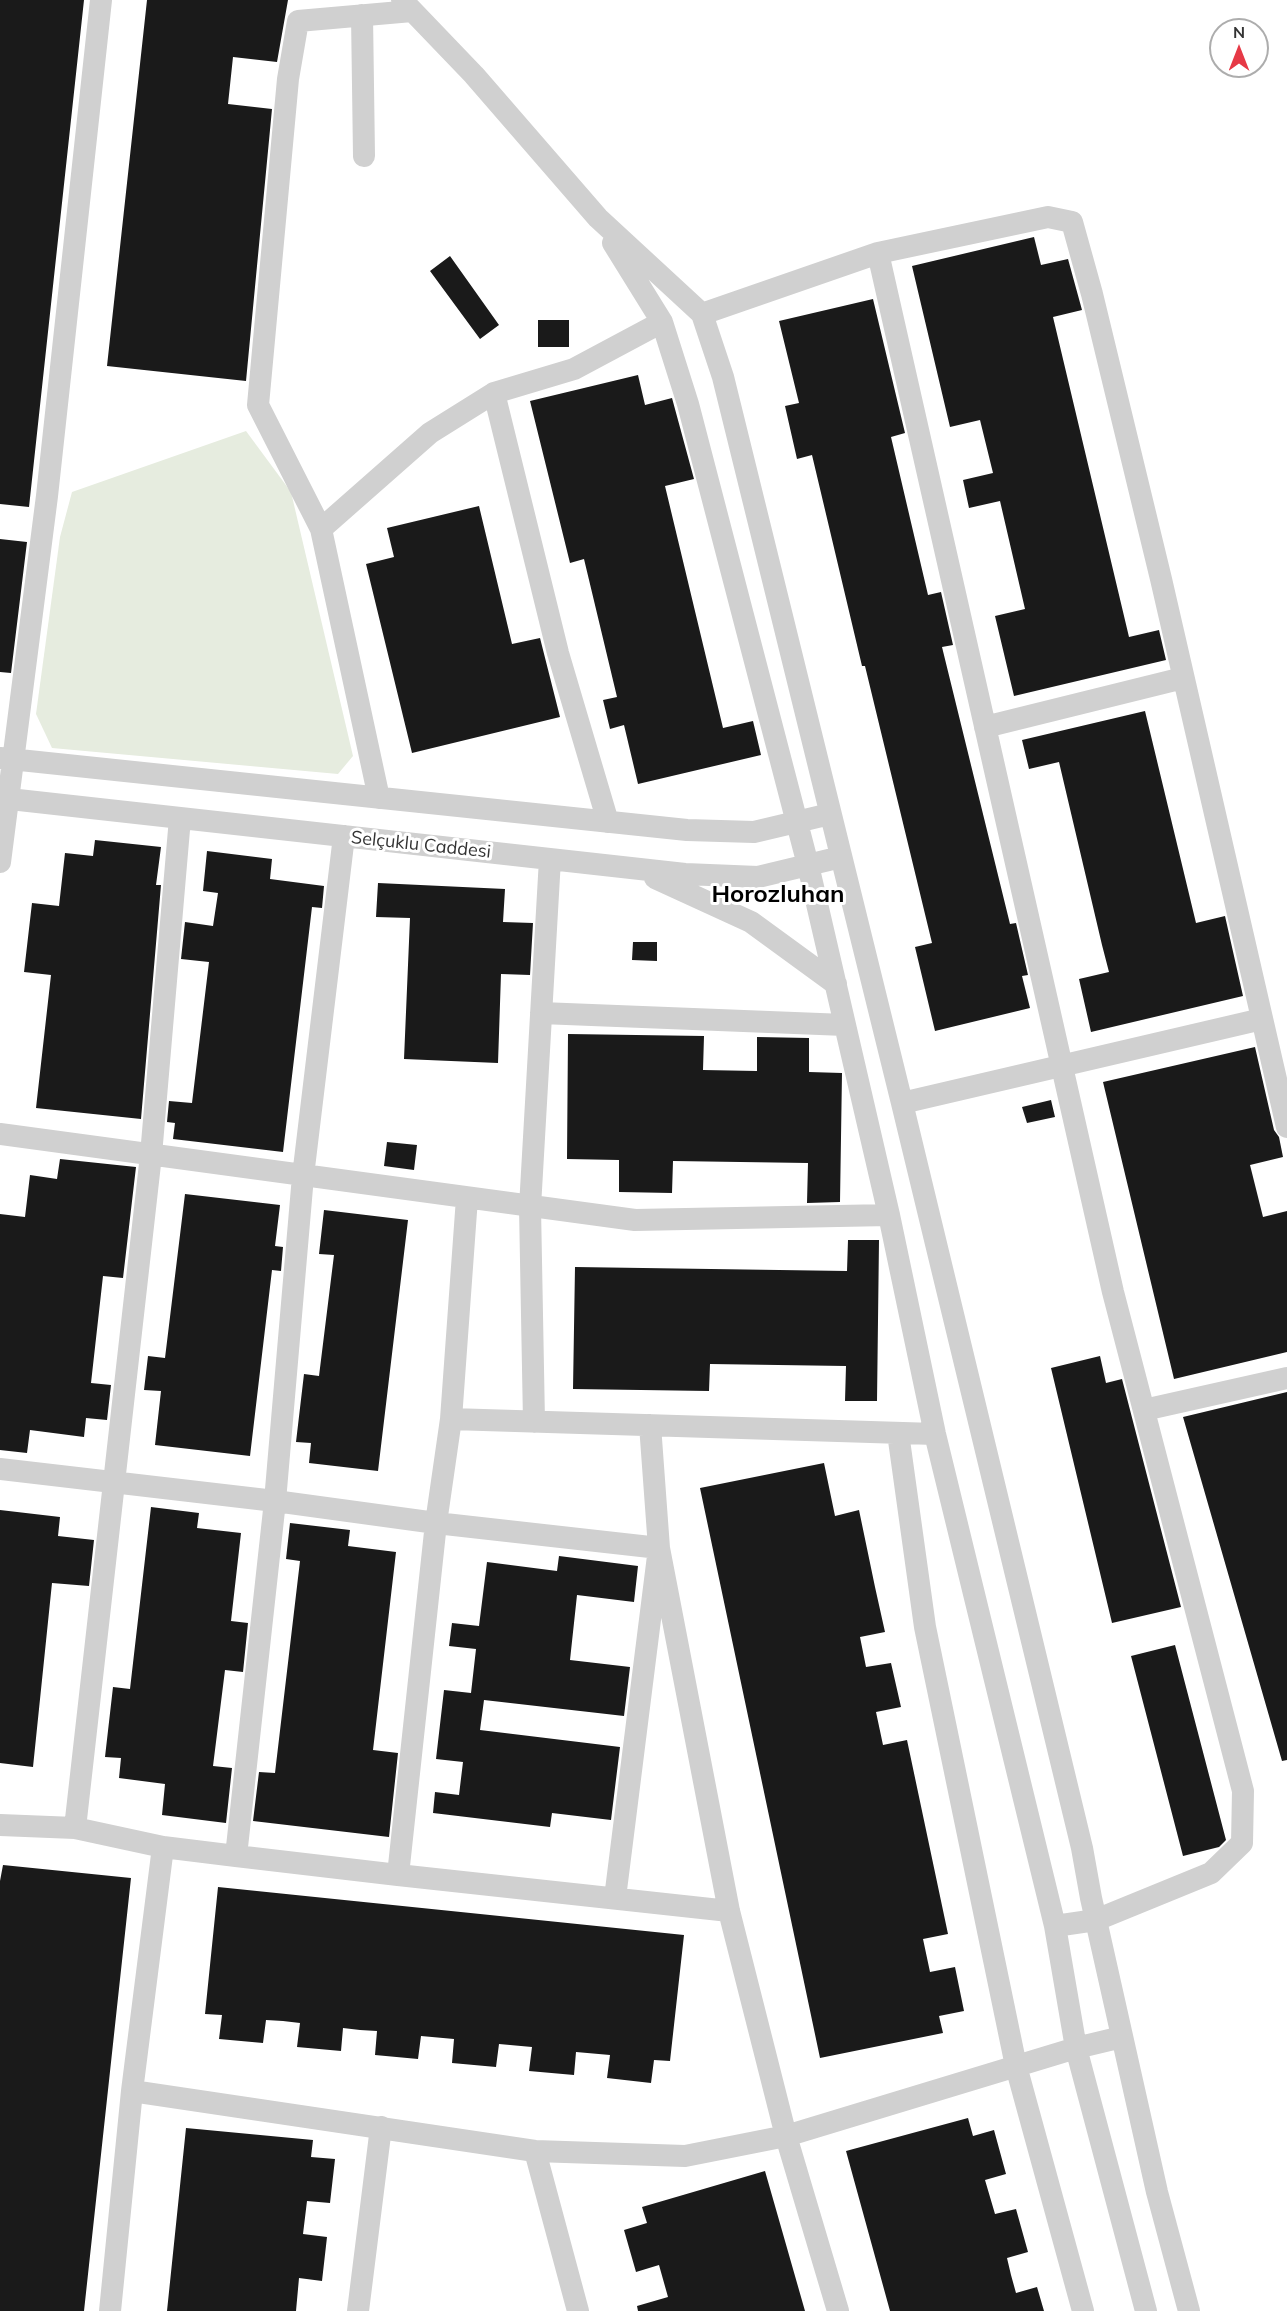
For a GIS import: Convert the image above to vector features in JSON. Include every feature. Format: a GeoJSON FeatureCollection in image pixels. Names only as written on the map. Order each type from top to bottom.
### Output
{"type":"FeatureCollection","features":[{"type":"Feature","properties":{"kind":"street"},"geometry":{"type":"LineString","coordinates":[[0,862],[6,759],[46,496],[101,0]]}},
{"type":"Feature","properties":{"kind":"street"},"geometry":{"type":"LineString","coordinates":[[379,798],[321,530],[258,405],[288,79],[298,21],[362,15],[407,5],[474,75],[598,218],[702,314],[723,377],[902,1103],[1082,1848],[1157,2192],[1190,2311]]}},
{"type":"Feature","properties":{"kind":"street"},"geometry":{"type":"LineString","coordinates":[[362,15],[364,156]]}},
{"type":"Feature","properties":{"kind":"street"},"geometry":{"type":"LineString","coordinates":[[702,314],[878,253],[1048,217],[1071,222],[1092,294],[1287,1127]]}},
{"type":"Feature","properties":{"kind":"street"},"geometry":{"type":"LineString","coordinates":[[598,218],[662,322],[688,404],[808,865],[889,1215],[935,1434],[1055,1926],[1076,2048],[1146,2311]]}},
{"type":"Feature","properties":{"kind":"street"},"geometry":{"type":"LineString","coordinates":[[878,253],[1113,1292],[1243,1791],[1242,1843],[1211,1873],[1096,1920],[1055,1926]]}},
{"type":"Feature","properties":{"kind":"street"},"geometry":{"type":"LineString","coordinates":[[321,530],[430,433],[494,393],[574,369],[662,322]]}},
{"type":"Feature","properties":{"kind":"street"},"geometry":{"type":"LineString","coordinates":[[494,393],[558,653],[608,822]]}},
{"type":"Feature","properties":{"kind":"street"},"geometry":{"type":"LineString","coordinates":[[985,727],[1183,678]]}},
{"type":"Feature","properties":{"kind":"street"},"geometry":{"type":"LineString","coordinates":[[6,759],[687,830],[754,832],[830,814]]}},
{"type":"Feature","properties":{"kind":"street","name":"Selçuklu Caddesi"},"geometry":{"type":"LineString","coordinates":[[4,799],[685,874],[759,877],[841,857]]}},
{"type":"Feature","properties":{"kind":"street"},"geometry":{"type":"LineString","coordinates":[[75,1828],[151,1155],[180,818]]}},
{"type":"Feature","properties":{"kind":"street"},"geometry":{"type":"LineString","coordinates":[[236,1856],[275,1501],[303,1176],[344,836]]}},
{"type":"Feature","properties":{"kind":"street"},"geometry":{"type":"LineString","coordinates":[[534,1422],[530,1207],[550,859]]}},
{"type":"Feature","properties":{"kind":"street"},"geometry":{"type":"LineString","coordinates":[[634,868],[751,922],[836,984]]}},
{"type":"Feature","properties":{"kind":"street"},"geometry":{"type":"LineString","coordinates":[[541,1012],[845,1025]]}},
{"type":"Feature","properties":{"kind":"street"},"geometry":{"type":"LineString","coordinates":[[902,1103],[1262,1019]]}},
{"type":"Feature","properties":{"kind":"street"},"geometry":{"type":"LineString","coordinates":[[0,1134],[635,1221],[889,1215]]}},
{"type":"Feature","properties":{"kind":"street"},"geometry":{"type":"LineString","coordinates":[[398,1875],[436,1523],[451,1419],[467,1198]]}},
{"type":"Feature","properties":{"kind":"street"},"geometry":{"type":"LineString","coordinates":[[1144,1410],[1287,1378]]}},
{"type":"Feature","properties":{"kind":"street"},"geometry":{"type":"LineString","coordinates":[[451,1419],[935,1434]]}},
{"type":"Feature","properties":{"kind":"street"},"geometry":{"type":"LineString","coordinates":[[650,1425],[659,1548],[729,1911],[786,2136],[838,2311]]}},
{"type":"Feature","properties":{"kind":"street"},"geometry":{"type":"LineString","coordinates":[[898,1433],[925,1627],[1016,2066],[1083,2311]]}},
{"type":"Feature","properties":{"kind":"street"},"geometry":{"type":"LineString","coordinates":[[0,1469],[659,1548]]}},
{"type":"Feature","properties":{"kind":"street"},"geometry":{"type":"LineString","coordinates":[[615,1898],[659,1548]]}},
{"type":"Feature","properties":{"kind":"street"},"geometry":{"type":"LineString","coordinates":[[0,1825],[75,1828],[163,1847],[729,1911]]}},
{"type":"Feature","properties":{"kind":"street"},"geometry":{"type":"LineString","coordinates":[[110,2311],[132,2091],[163,1847]]}},
{"type":"Feature","properties":{"kind":"street"},"geometry":{"type":"LineString","coordinates":[[132,2091],[536,2151],[685,2156],[786,2136],[1076,2048],[1122,2037]]}},
{"type":"Feature","properties":{"kind":"street"},"geometry":{"type":"LineString","coordinates":[[358,2311],[381,2127]]}},
{"type":"Feature","properties":{"kind":"street"},"geometry":{"type":"LineString","coordinates":[[536,2151],[578,2311]]}},
{"type":"Feature","properties":{"kind":"shaded area"},"geometry":{"type":"Polygon","coordinates":[[[246,431],[291,492],[353,756],[338,774],[52,748],[36,714],[60,537],[72,492],[246,431]]]}},
{"type":"Feature","properties":{"kind":"building"},"geometry":{"type":"Polygon","coordinates":[[[0,0],[84,0],[29,507],[0,504],[0,0]]]}},
{"type":"Feature","properties":{"kind":"building"},"geometry":{"type":"Polygon","coordinates":[[[147,0],[288,0],[277,62],[233,57],[228,104],[272,109],[246,381],[107,366],[147,0]]]}},
{"type":"Feature","properties":{"kind":"building"},"geometry":{"type":"Polygon","coordinates":[[[1034,237],[1041,265],[1068,259],[1082,310],[1053,317],[1129,637],[1159,630],[1166,660],[1014,696],[995,616],[1025,609],[1000,501],[969,508],[963,480],[993,473],[980,420],[950,427],[912,266],[1034,237]]]}},
{"type":"Feature","properties":{"kind":"building"},"geometry":{"type":"Polygon","coordinates":[[[450,256],[499,325],[480,339],[430,271],[450,256]]]}},
{"type":"Feature","properties":{"kind":"building"},"geometry":{"type":"Polygon","coordinates":[[[873,299],[905,433],[891,437],[928,595],[941,592],[953,645],[942,647],[1010,924],[1016,923],[1028,975],[1022,976],[1030,1008],[935,1031],[915,947],[932,943],[865,666],[862,666],[812,455],[797,459],[785,406],[799,403],[779,321],[873,299]]]}},
{"type":"Feature","properties":{"kind":"building"},"geometry":{"type":"Polygon","coordinates":[[[538,320],[569,320],[569,347],[538,347],[538,320]]]}},
{"type":"Feature","properties":{"kind":"building"},"geometry":{"type":"Polygon","coordinates":[[[638,375],[645,405],[672,398],[694,479],[665,486],[723,728],[753,721],[761,755],[638,784],[624,725],[610,729],[603,700],[617,697],[584,559],[570,563],[530,401],[638,375]]]}},
{"type":"Feature","properties":{"kind":"building"},"geometry":{"type":"Polygon","coordinates":[[[479,506],[512,644],[540,638],[560,717],[412,753],[366,564],[394,557],[387,528],[479,506]]]}},
{"type":"Feature","properties":{"kind":"building"},"geometry":{"type":"Polygon","coordinates":[[[0,539],[27,542],[11,673],[0,672],[0,539]]]}},
{"type":"Feature","properties":{"kind":"building"},"geometry":{"type":"Polygon","coordinates":[[[1145,711],[1196,923],[1225,916],[1243,996],[1091,1032],[1079,979],[1109,972],[1059,762],[1029,769],[1022,740],[1145,711]]]}},
{"type":"Feature","properties":{"kind":"building"},"geometry":{"type":"Polygon","coordinates":[[[95,840],[161,847],[156,885],[161,885],[141,1119],[36,1108],[51,975],[24,972],[32,903],[59,906],[65,853],[93,856],[95,840]]]}},
{"type":"Feature","properties":{"kind":"building"},"geometry":{"type":"Polygon","coordinates":[[[207,851],[272,859],[270,879],[324,886],[322,908],[312,907],[283,1152],[173,1139],[175,1123],[167,1122],[169,1101],[192,1103],[209,962],[181,959],[185,922],[213,926],[218,893],[203,891],[207,851]]]}},
{"type":"Feature","properties":{"kind":"building"},"geometry":{"type":"Polygon","coordinates":[[[378,883],[505,889],[503,922],[533,923],[530,975],[501,974],[498,1063],[404,1059],[410,918],[376,917],[378,883]]]}},
{"type":"Feature","properties":{"kind":"building"},"geometry":{"type":"Polygon","coordinates":[[[633,942],[657,942],[657,961],[632,960],[633,942]]]}},
{"type":"Feature","properties":{"kind":"building"},"geometry":{"type":"Polygon","coordinates":[[[568,1034],[704,1036],[703,1070],[757,1071],[757,1037],[809,1038],[809,1072],[842,1073],[840,1202],[807,1203],[808,1163],[673,1161],[672,1193],[619,1192],[619,1160],[567,1159],[568,1034]]]}},
{"type":"Feature","properties":{"kind":"building"},"geometry":{"type":"Polygon","coordinates":[[[1255,1047],[1274,1130],[1279,1137],[1283,1157],[1250,1165],[1263,1217],[1287,1211],[1287,1352],[1174,1379],[1103,1082],[1255,1047]]]}},
{"type":"Feature","properties":{"kind":"building"},"geometry":{"type":"Polygon","coordinates":[[[1051,1100],[1055,1117],[1027,1123],[1022,1107],[1051,1100]]]}},
{"type":"Feature","properties":{"kind":"building"},"geometry":{"type":"Polygon","coordinates":[[[387,1142],[417,1145],[414,1170],[384,1166],[387,1142]]]}},
{"type":"Feature","properties":{"kind":"building"},"geometry":{"type":"Polygon","coordinates":[[[60,1159],[136,1167],[123,1278],[103,1276],[91,1383],[111,1385],[107,1420],[86,1418],[84,1437],[30,1430],[27,1453],[0,1450],[0,1214],[25,1217],[30,1175],[57,1179],[60,1159]]]}},
{"type":"Feature","properties":{"kind":"building"},"geometry":{"type":"Polygon","coordinates":[[[185,1194],[280,1205],[275,1246],[283,1247],[281,1271],[272,1270],[250,1456],[155,1445],[161,1391],[144,1390],[148,1356],[165,1358],[185,1194]]]}},
{"type":"Feature","properties":{"kind":"building"},"geometry":{"type":"Polygon","coordinates":[[[324,1210],[408,1220],[378,1471],[309,1463],[311,1443],[296,1442],[304,1374],[319,1376],[334,1255],[319,1254],[324,1210]]]}},
{"type":"Feature","properties":{"kind":"building"},"geometry":{"type":"Polygon","coordinates":[[[848,1240],[879,1240],[877,1401],[845,1401],[846,1366],[710,1364],[709,1391],[573,1389],[575,1267],[847,1271],[848,1240]]]}},
{"type":"Feature","properties":{"kind":"building"},"geometry":{"type":"Polygon","coordinates":[[[1100,1356],[1106,1383],[1122,1379],[1181,1607],[1112,1623],[1051,1368],[1100,1356]]]}},
{"type":"Feature","properties":{"kind":"building"},"geometry":{"type":"Polygon","coordinates":[[[1287,1392],[1287,1760],[1282,1761],[1183,1417],[1287,1392]]]}},
{"type":"Feature","properties":{"kind":"building"},"geometry":{"type":"Polygon","coordinates":[[[824,1463],[835,1516],[859,1510],[885,1632],[860,1637],[866,1667],[891,1663],[901,1707],[876,1712],[883,1745],[907,1740],[948,1934],[923,1939],[930,1972],[955,1967],[964,2011],[939,2016],[943,2033],[820,2058],[700,1488],[824,1463]]]}},
{"type":"Feature","properties":{"kind":"building"},"geometry":{"type":"Polygon","coordinates":[[[151,1507],[199,1513],[197,1528],[241,1533],[231,1621],[248,1623],[243,1672],[225,1670],[213,1766],[232,1768],[226,1823],[162,1815],[165,1784],[119,1778],[121,1758],[105,1757],[113,1687],[130,1689],[151,1507]]]}},
{"type":"Feature","properties":{"kind":"building"},"geometry":{"type":"Polygon","coordinates":[[[0,1510],[60,1517],[58,1536],[94,1540],[89,1586],[52,1583],[33,1767],[0,1763],[0,1510]]]}},
{"type":"Feature","properties":{"kind":"building"},"geometry":{"type":"Polygon","coordinates":[[[290,1523],[350,1530],[348,1546],[396,1552],[373,1750],[398,1753],[389,1837],[253,1821],[259,1772],[275,1773],[300,1561],[286,1559],[290,1523]]]}},
{"type":"Feature","properties":{"kind":"building"},"geometry":{"type":"Polygon","coordinates":[[[559,1556],[638,1566],[634,1602],[577,1595],[570,1660],[630,1667],[624,1716],[484,1700],[480,1730],[620,1747],[611,1820],[552,1813],[550,1827],[433,1813],[435,1792],[459,1795],[463,1762],[436,1759],[444,1690],[471,1693],[476,1649],[449,1646],[452,1623],[479,1626],[487,1562],[557,1571],[559,1556]]]}},
{"type":"Feature","properties":{"kind":"building"},"geometry":{"type":"Polygon","coordinates":[[[1175,1645],[1226,1840],[1219,1847],[1183,1856],[1131,1656],[1175,1645]]]}},
{"type":"Feature","properties":{"kind":"building"},"geometry":{"type":"Polygon","coordinates":[[[3,1865],[131,1878],[84,2311],[0,2311],[0,1881],[3,1865]]]}},
{"type":"Feature","properties":{"kind":"building"},"geometry":{"type":"Polygon","coordinates":[[[218,1887],[684,1935],[670,2061],[654,2060],[651,2083],[607,2078],[610,2055],[576,2052],[574,2075],[529,2071],[532,2047],[499,2044],[496,2067],[452,2063],[454,2039],[421,2036],[418,2059],[375,2055],[377,2031],[343,2028],[341,2051],[297,2047],[300,2023],[283,2021],[266,2020],[263,2043],[219,2039],[222,2015],[205,2014],[218,1887]]]}},
{"type":"Feature","properties":{"kind":"building"},"geometry":{"type":"Polygon","coordinates":[[[968,2118],[973,2136],[994,2130],[1006,2174],[985,2180],[995,2214],[1016,2209],[1028,2252],[1007,2258],[1011,2275],[1016,2293],[1037,2287],[1044,2311],[890,2311],[846,2151],[968,2118]]]}},
{"type":"Feature","properties":{"kind":"building"},"geometry":{"type":"Polygon","coordinates":[[[186,2128],[313,2140],[311,2157],[335,2159],[330,2203],[307,2201],[303,2234],[327,2237],[322,2281],[299,2278],[296,2311],[167,2311],[186,2128]]]}},
{"type":"Feature","properties":{"kind":"building"},"geometry":{"type":"Polygon","coordinates":[[[765,2171],[805,2311],[638,2311],[637,2306],[668,2297],[659,2265],[636,2272],[624,2230],[647,2223],[642,2207],[765,2171]]]}},
{"type":"Feature","properties":{"kind":"district","name":"Horozluhan"},"geometry":{"type":"Point","coordinates":[778,895]}}]}
